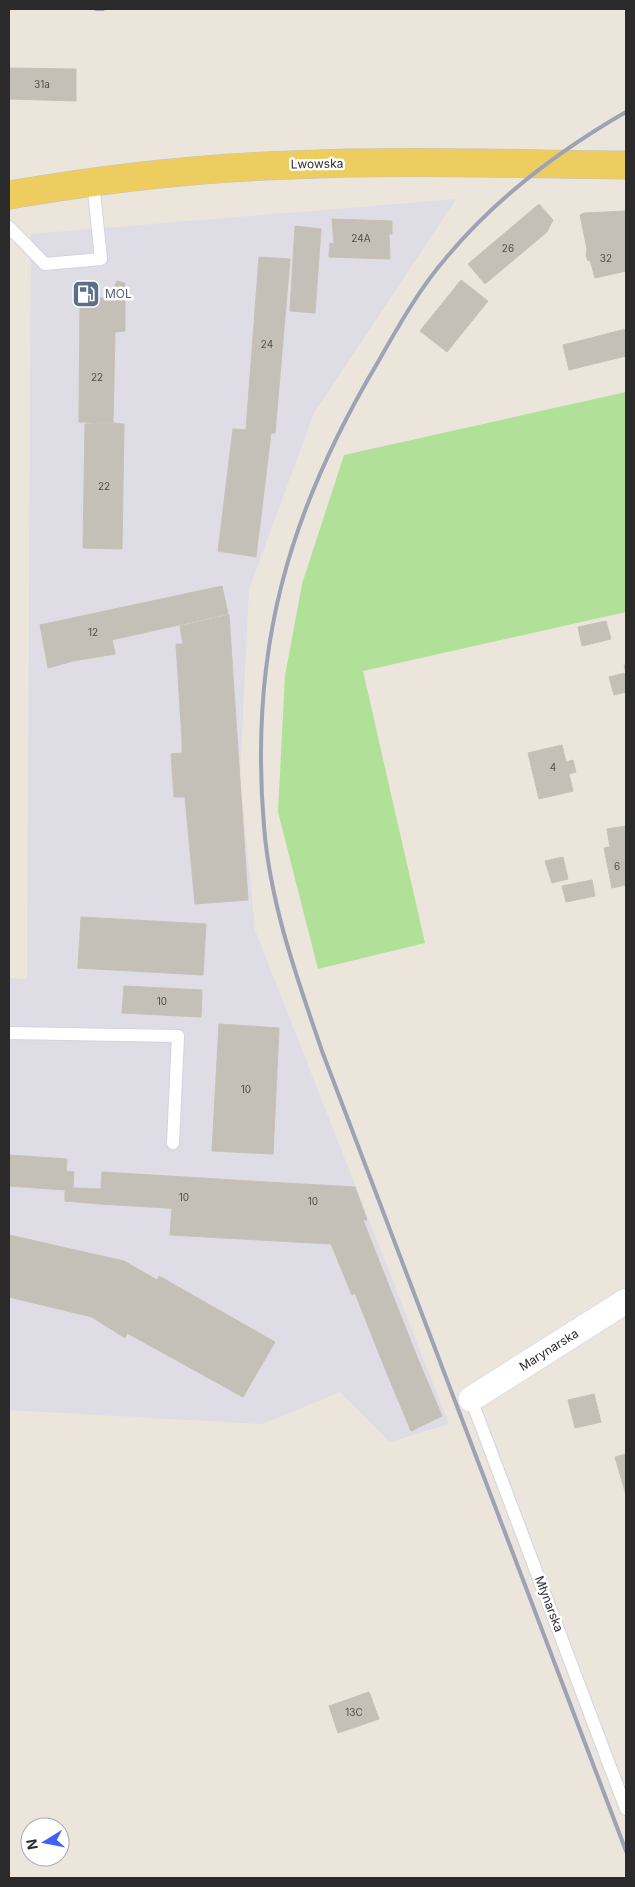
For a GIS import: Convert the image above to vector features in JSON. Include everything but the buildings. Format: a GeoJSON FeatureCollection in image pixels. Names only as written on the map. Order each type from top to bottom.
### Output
{"type":"FeatureCollection","features":[{"type":"Feature","properties":{"kind":"main road","name":"Lwowska"},"geometry":{"type":"LineString","coordinates":[[9,195],[93,182],[206,170],[292,164],[626,165]]}},
{"type":"Feature","properties":{"kind":"street","name":"Marynarska"},"geometry":{"type":"LineString","coordinates":[[472,1399],[626,1301]]}},
{"type":"Feature","properties":{"kind":"lane"},"geometry":{"type":"LineString","coordinates":[[9,227],[45,264],[101,259],[93,182]]}},
{"type":"Feature","properties":{"kind":"lane"},"geometry":{"type":"LineString","coordinates":[[9,1033],[178,1036],[173,1143]]}},
{"type":"Feature","properties":{"kind":"lane","name":"Młynarska"},"geometry":{"type":"LineString","coordinates":[[472,1399],[626,1809]]}},
{"type":"Feature","properties":{"kind":"shaded area"},"geometry":{"type":"Polygon","coordinates":[[[456,199],[314,413],[249,589],[240,776],[255,930],[449,1424],[390,1442],[340,1392],[262,1424],[9,1410],[9,978],[27,979],[31,234],[456,199]]]}},
{"type":"Feature","properties":{"kind":"green space"},"geometry":{"type":"Polygon","coordinates":[[[626,392],[626,612],[363,671],[425,943],[318,969],[278,812],[285,676],[302,584],[344,455],[626,392]]]}},
{"type":"Feature","properties":{"kind":"railway"},"geometry":{"type":"LineString","coordinates":[[96,9],[103,9]]}},
{"type":"Feature","properties":{"kind":"railway"},"geometry":{"type":"LineString","coordinates":[[626,112],[553,159],[507,196],[465,236],[427,282],[409,308],[378,362],[347,418],[320,473],[298,529],[282,585],[270,642],[263,700],[261,762],[264,826],[272,884],[278,912],[303,996],[322,1051],[626,1851]]}},
{"type":"Feature","properties":{"kind":"place","name":"MOL"},"geometry":{"type":"Point","coordinates":[86,294]}}]}
